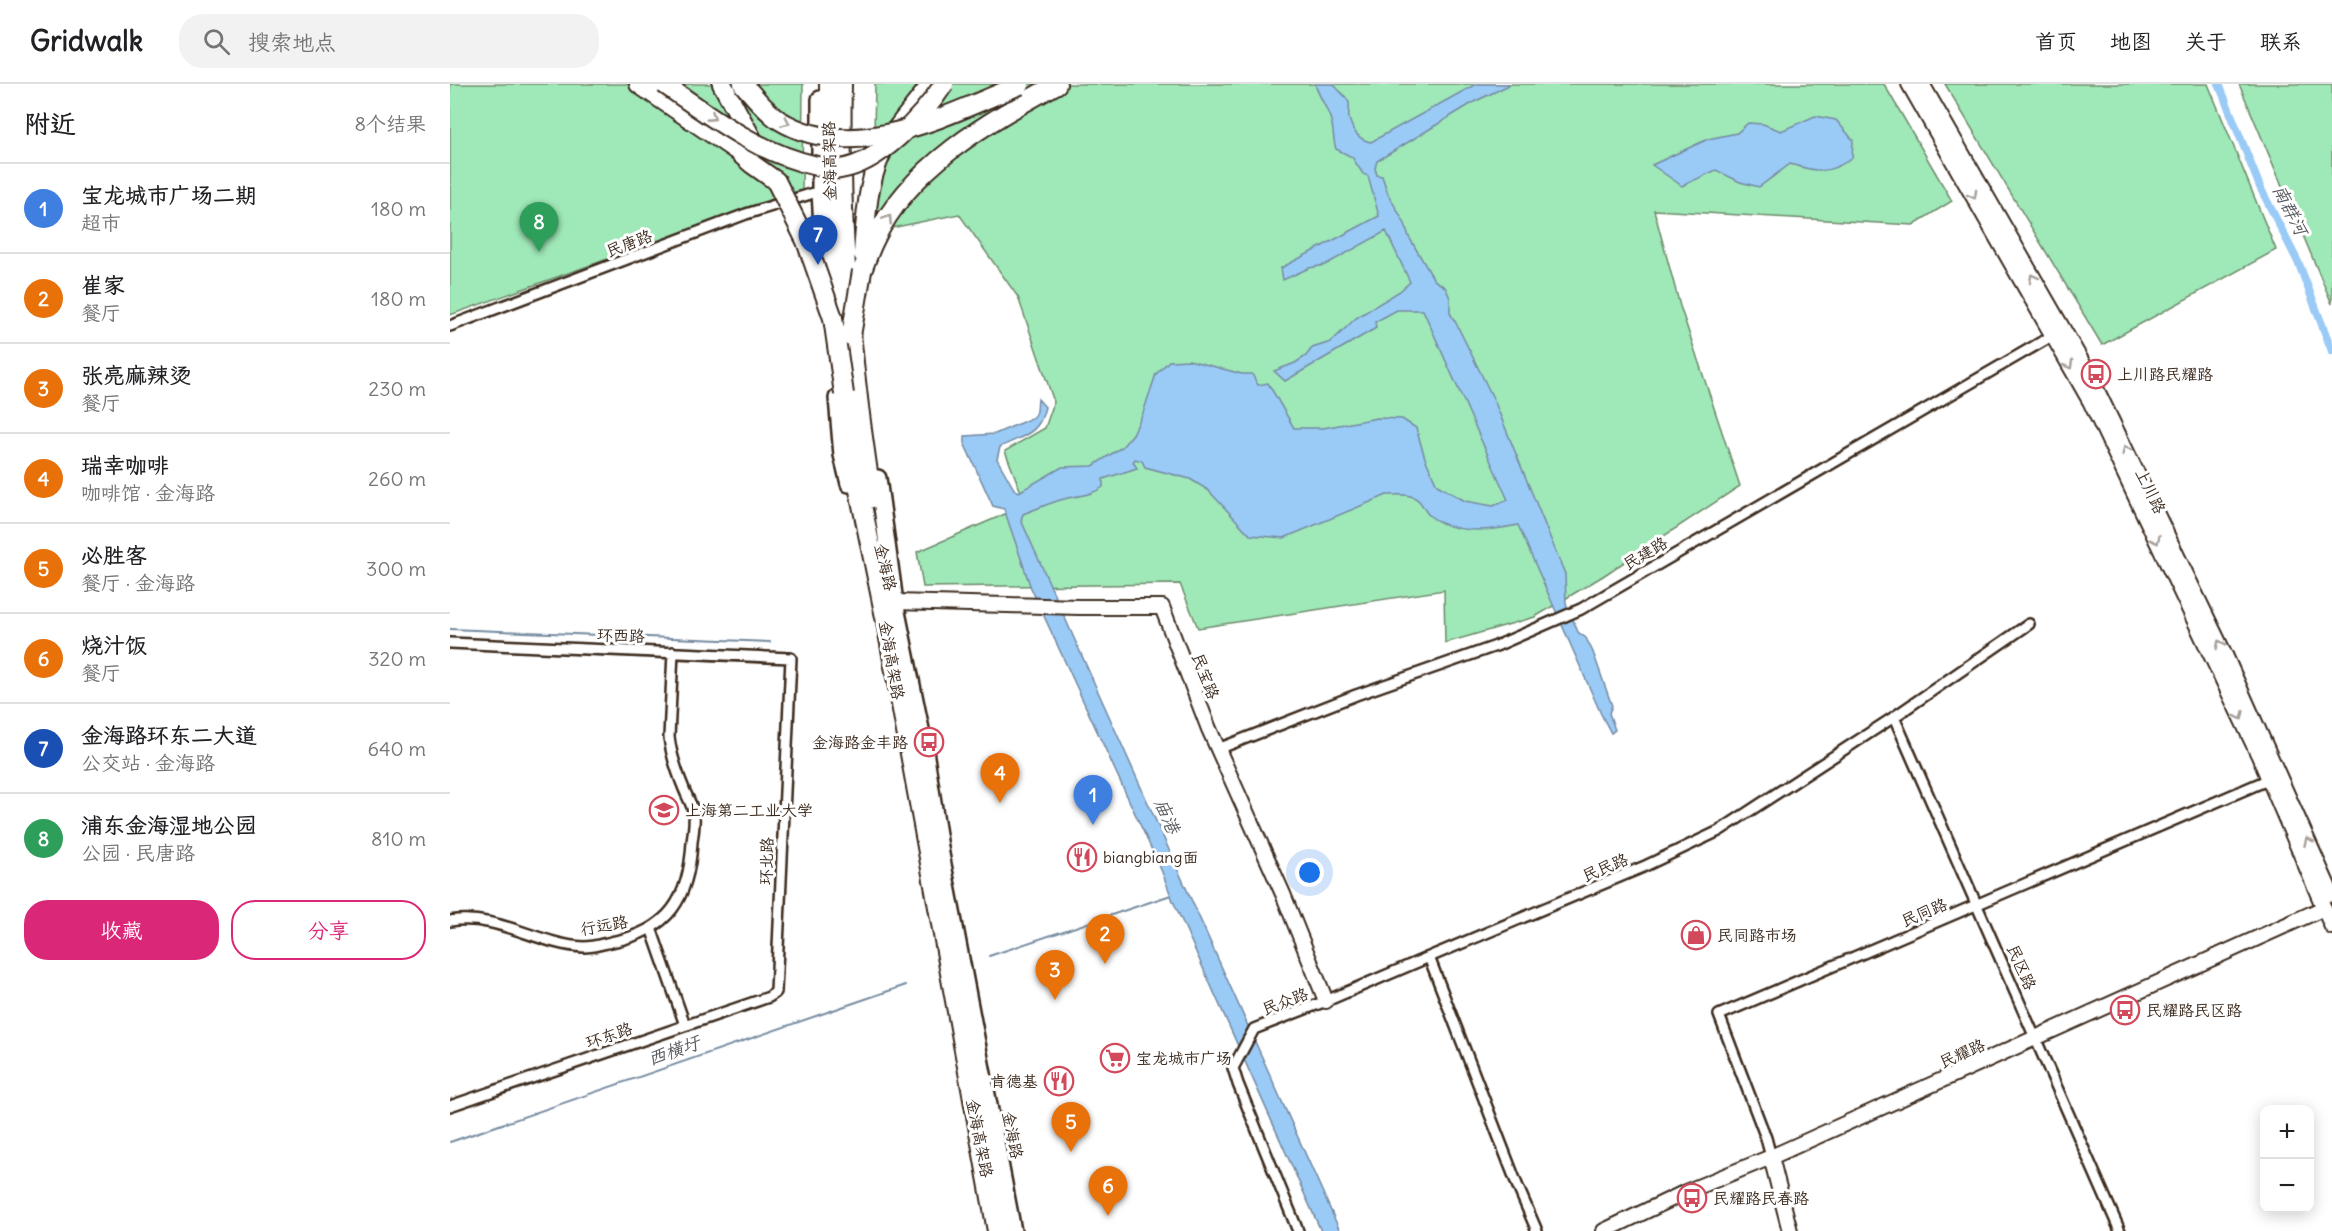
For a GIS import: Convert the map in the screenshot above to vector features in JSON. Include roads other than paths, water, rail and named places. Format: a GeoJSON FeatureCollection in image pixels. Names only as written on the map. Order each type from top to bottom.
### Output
{"type":"FeatureCollection","features":[{"type":"Feature","properties":{"kind":"highway"},"geometry":{"type":"LineString","coordinates":[[722,84],[776,181],[806,241],[832,318],[844,394]]}},
{"type":"Feature","properties":{"kind":"highway"},"geometry":{"type":"LineString","coordinates":[[743,84],[778,119],[813,134],[833,137],[883,136],[1025,89],[1057,84]]}},
{"type":"Feature","properties":{"kind":"highway","name":"金海高架路"},"geometry":{"type":"LineString","coordinates":[[829,84],[832,257],[844,394],[854,466],[886,622],[997,1231]]}},
{"type":"Feature","properties":{"kind":"highway","name":"金海高架路"},"geometry":{"type":"LineString","coordinates":[[844,84],[845,253],[862,434],[877,528],[917,730],[938,866],[1007,1231]]}},
{"type":"Feature","properties":{"kind":"highway"},"geometry":{"type":"LineString","coordinates":[[851,336],[862,271],[866,213],[879,160],[888,141],[931,84]]}},
{"type":"Feature","properties":{"kind":"highway"},"geometry":{"type":"LineString","coordinates":[[650,87],[796,162],[838,170],[866,162],[892,142],[944,84]]}},
{"type":"Feature","properties":{"kind":"highway"},"geometry":{"type":"LineString","coordinates":[[650,87],[776,181]]}},
{"type":"Feature","properties":{"kind":"highway"},"geometry":{"type":"LineString","coordinates":[[862,271],[874,240],[908,190],[940,159],[981,128],[1025,89]]}},
{"type":"Feature","properties":{"kind":"main road","name":"金海路"},"geometry":{"type":"LineString","coordinates":[[820,84],[823,264],[843,455],[890,666],[991,1231]]}},
{"type":"Feature","properties":{"kind":"main road","name":"金海路"},"geometry":{"type":"LineString","coordinates":[[844,84],[853,257],[862,359],[895,602],[924,744],[940,854],[1013,1231]]}},
{"type":"Feature","properties":{"kind":"street","name":"上川路"},"geometry":{"type":"LineString","coordinates":[[1909,84],[1950,142]]}},
{"type":"Feature","properties":{"kind":"street","name":"上川路"},"geometry":{"type":"LineString","coordinates":[[1922,84],[1950,142],[2057,332],[2332,895]]}},
{"type":"Feature","properties":{"kind":"street","name":"民唐路"},"geometry":{"type":"LineString","coordinates":[[450,326],[746,214],[820,191]]}},
{"type":"Feature","properties":{"kind":"street","name":"民建路"},"geometry":{"type":"LineString","coordinates":[[1218,750],[1356,695],[1496,645],[1581,609],[2057,332]]}},
{"type":"Feature","properties":{"kind":"street","name":"民宝路"},"geometry":{"type":"LineString","coordinates":[[895,602],[1162,607],[1218,750],[1283,894],[1326,1001]]}},
{"type":"Feature","properties":{"kind":"street","name":"民民路"},"geometry":{"type":"LineString","coordinates":[[1430,957],[1643,867],[1719,831],[1894,717],[2029,624]]}},
{"type":"Feature","properties":{"kind":"street","name":"环西路"},"geometry":{"type":"LineString","coordinates":[[450,643],[790,658]]}},
{"type":"Feature","properties":{"kind":"street","name":"行远路"},"geometry":{"type":"LineString","coordinates":[[450,921],[469,919],[489,922],[542,939],[586,947],[633,937],[651,928],[675,905],[684,889],[690,870],[694,815],[670,750],[673,652]]}},
{"type":"Feature","properties":{"kind":"street","name":"环北路"},"geometry":{"type":"LineString","coordinates":[[776,992],[790,658]]}},
{"type":"Feature","properties":{"kind":"street","name":"民区路"},"geometry":{"type":"LineString","coordinates":[[1894,717],[2120,1231]]}},
{"type":"Feature","properties":{"kind":"street","name":"上川路"},"geometry":{"type":"LineString","coordinates":[[2274,777],[2328,907],[2332,927]]}},
{"type":"Feature","properties":{"kind":"street","name":"民同路"},"geometry":{"type":"LineString","coordinates":[[1771,1157],[1766,1138],[1719,1015],[1978,906],[2274,777]]}},
{"type":"Feature","properties":{"kind":"street","name":"民耀路"},"geometry":{"type":"LineString","coordinates":[[1604,1231],[1688,1191],[1771,1157],[2328,907]]}},
{"type":"Feature","properties":{"kind":"street"},"geometry":{"type":"LineString","coordinates":[[651,928],[685,1025]]}},
{"type":"Feature","properties":{"kind":"street"},"geometry":{"type":"LineString","coordinates":[[1430,957],[1537,1231]]}},
{"type":"Feature","properties":{"kind":"street","name":"民众路"},"geometry":{"type":"LineString","coordinates":[[1298,1231],[1233,1068],[1254,1029],[1430,957]]}},
{"type":"Feature","properties":{"kind":"street","name":"环东路"},"geometry":{"type":"LineString","coordinates":[[450,1106],[770,997],[776,992]]}},
{"type":"Feature","properties":{"kind":"street"},"geometry":{"type":"LineString","coordinates":[[1771,1157],[1790,1231]]}},
{"type":"Feature","properties":{"kind":"water"},"geometry":{"type":"Polygon","coordinates":[[[1315,84],[1334,84],[1348,100],[1352,127],[1360,137],[1371,142],[1476,84],[1511,84],[1474,102],[1377,161],[1375,168],[1377,175],[1382,176],[1409,237],[1434,280],[1445,287],[1450,298],[1450,313],[1494,400],[1565,574],[1566,603],[1578,632],[1586,638],[1593,652],[1612,706],[1609,713],[1615,730],[1611,733],[1601,714],[1518,525],[1484,530],[1461,529],[1430,516],[1416,498],[1387,495],[1284,538],[1250,535],[1208,490],[1190,479],[1145,467],[1142,461],[1135,459],[1133,462],[1137,468],[1103,479],[1103,487],[1099,490],[1045,505],[1023,514],[1021,520],[1340,1231],[1321,1231],[1162,872],[1031,588],[1004,509],[993,506],[965,445],[965,436],[995,434],[1034,417],[1038,399],[1045,407],[1039,423],[1029,433],[1000,447],[997,459],[1014,489],[1019,492],[1062,467],[1093,466],[1122,447],[1133,434],[1143,413],[1156,374],[1169,361],[1189,360],[1242,374],[1252,374],[1258,385],[1268,383],[1294,428],[1323,428],[1377,418],[1402,419],[1416,428],[1425,458],[1437,485],[1465,501],[1493,506],[1508,500],[1423,310],[1397,310],[1375,322],[1376,328],[1285,381],[1274,371],[1295,363],[1306,356],[1312,348],[1331,342],[1356,318],[1400,291],[1410,282],[1386,231],[1325,265],[1309,268],[1283,280],[1281,268],[1379,216],[1368,176],[1363,174],[1352,157],[1336,149],[1331,120],[1315,84]]]}},
{"type":"Feature","properties":{"kind":"water"},"geometry":{"type":"Polygon","coordinates":[[[1815,116],[1836,120],[1853,140],[1852,158],[1836,167],[1822,170],[1790,164],[1759,187],[1740,182],[1716,170],[1682,186],[1652,165],[1708,139],[1737,133],[1748,123],[1763,124],[1781,131],[1815,116]]]}},
{"type":"Feature","properties":{"kind":"waterway","name":"南群河"},"geometry":{"type":"LineString","coordinates":[[2219,84],[2260,187],[2299,264],[2332,351]]}},
{"type":"Feature","properties":{"kind":"waterway"},"geometry":{"type":"LineString","coordinates":[[450,629],[770,642]]}},
{"type":"Feature","properties":{"kind":"waterway"},"geometry":{"type":"LineString","coordinates":[[989,956],[1171,895]]}},
{"type":"Feature","properties":{"kind":"waterway","name":"西横圩"},"geometry":{"type":"LineString","coordinates":[[450,1142],[906,985]]}},
{"type":"Feature","properties":{"kind":"place","name":"浦东金海湿地公园"},"geometry":{"type":"Point","coordinates":[539,252]}},
{"type":"Feature","properties":{"kind":"place","name":"金海路环东二大道"},"geometry":{"type":"Point","coordinates":[818,265]}},
{"type":"Feature","properties":{"kind":"place","name":"上川路民耀路"},"geometry":{"type":"Point","coordinates":[2096,374]}},
{"type":"Feature","properties":{"kind":"place","name":"金海路金丰路"},"geometry":{"type":"Point","coordinates":[929,742]}},
{"type":"Feature","properties":{"kind":"place","name":"瑞幸咖啡"},"geometry":{"type":"Point","coordinates":[1000,803]}},
{"type":"Feature","properties":{"kind":"place","name":"上海第二工业大学"},"geometry":{"type":"Point","coordinates":[664,810]}},
{"type":"Feature","properties":{"kind":"place","name":"宝龙城市广场二期"},"geometry":{"type":"Point","coordinates":[1093,825]}},
{"type":"Feature","properties":{"kind":"place","name":"biangbiang面"},"geometry":{"type":"Point","coordinates":[1082,857]}},
{"type":"Feature","properties":{"kind":"place","name":"民同路市场"},"geometry":{"type":"Point","coordinates":[1696,935]}},
{"type":"Feature","properties":{"kind":"place","name":"崔家"},"geometry":{"type":"Point","coordinates":[1105,964]}},
{"type":"Feature","properties":{"kind":"place","name":"张亮麻辣烫"},"geometry":{"type":"Point","coordinates":[1055,1000]}},
{"type":"Feature","properties":{"kind":"place","name":"民耀路民区路"},"geometry":{"type":"Point","coordinates":[2125,1010]}},
{"type":"Feature","properties":{"kind":"place","name":"宝龙城市广场"},"geometry":{"type":"Point","coordinates":[1115,1058]}},
{"type":"Feature","properties":{"kind":"place","name":"肯德基"},"geometry":{"type":"Point","coordinates":[1059,1081]}},
{"type":"Feature","properties":{"kind":"place","name":"必胜客"},"geometry":{"type":"Point","coordinates":[1071,1152]}},
{"type":"Feature","properties":{"kind":"place","name":"民耀路民春路"},"geometry":{"type":"Point","coordinates":[1692,1198]}},
{"type":"Feature","properties":{"kind":"place","name":"烧汁饭"},"geometry":{"type":"Point","coordinates":[1108,1216]}},
{"type":"Feature","properties":{"kind":"water label","name":"庙港"},"geometry":{"type":"Point","coordinates":[1167,816]}}]}
